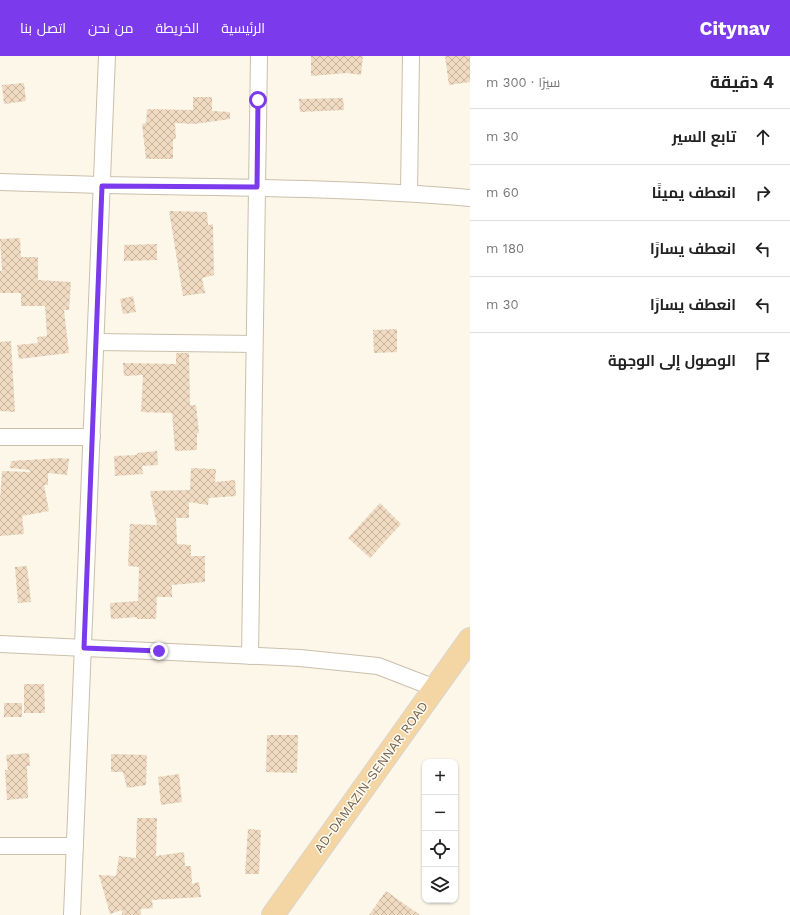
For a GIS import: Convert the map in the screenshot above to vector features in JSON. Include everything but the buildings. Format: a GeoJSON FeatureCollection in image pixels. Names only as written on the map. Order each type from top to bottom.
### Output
{"type":"FeatureCollection","features":[{"type":"Feature","properties":{"kind":"highway","name":"AD-DAMAZIN-SENNAR ROAD"},"geometry":{"type":"LineString","coordinates":[[273,915],[470,639]]}},
{"type":"Feature","properties":{"kind":"street"},"geometry":{"type":"LineString","coordinates":[[72,915],[107,56]]}},
{"type":"Feature","properties":{"kind":"street"},"geometry":{"type":"LineString","coordinates":[[250,656],[259,56]]}},
{"type":"Feature","properties":{"kind":"street"},"geometry":{"type":"LineString","coordinates":[[409,193],[411,56]]}},
{"type":"Feature","properties":{"kind":"street"},"geometry":{"type":"LineString","coordinates":[[0,182],[102,186],[257,187],[409,193],[470,198]]}},
{"type":"Feature","properties":{"kind":"street"},"geometry":{"type":"LineString","coordinates":[[96,342],[254,344]]}},
{"type":"Feature","properties":{"kind":"street"},"geometry":{"type":"LineString","coordinates":[[0,437],[92,437]]}},
{"type":"Feature","properties":{"kind":"street"},"geometry":{"type":"LineString","coordinates":[[0,644],[300,658],[378,666],[435,688]]}},
{"type":"Feature","properties":{"kind":"street"},"geometry":{"type":"LineString","coordinates":[[0,846],[75,846]]}},
{"type":"Feature","properties":{"kind":"route"},"geometry":{"type":"LineString","coordinates":[[159,651],[84,648],[102,186],[257,187],[258,100]]}}]}
